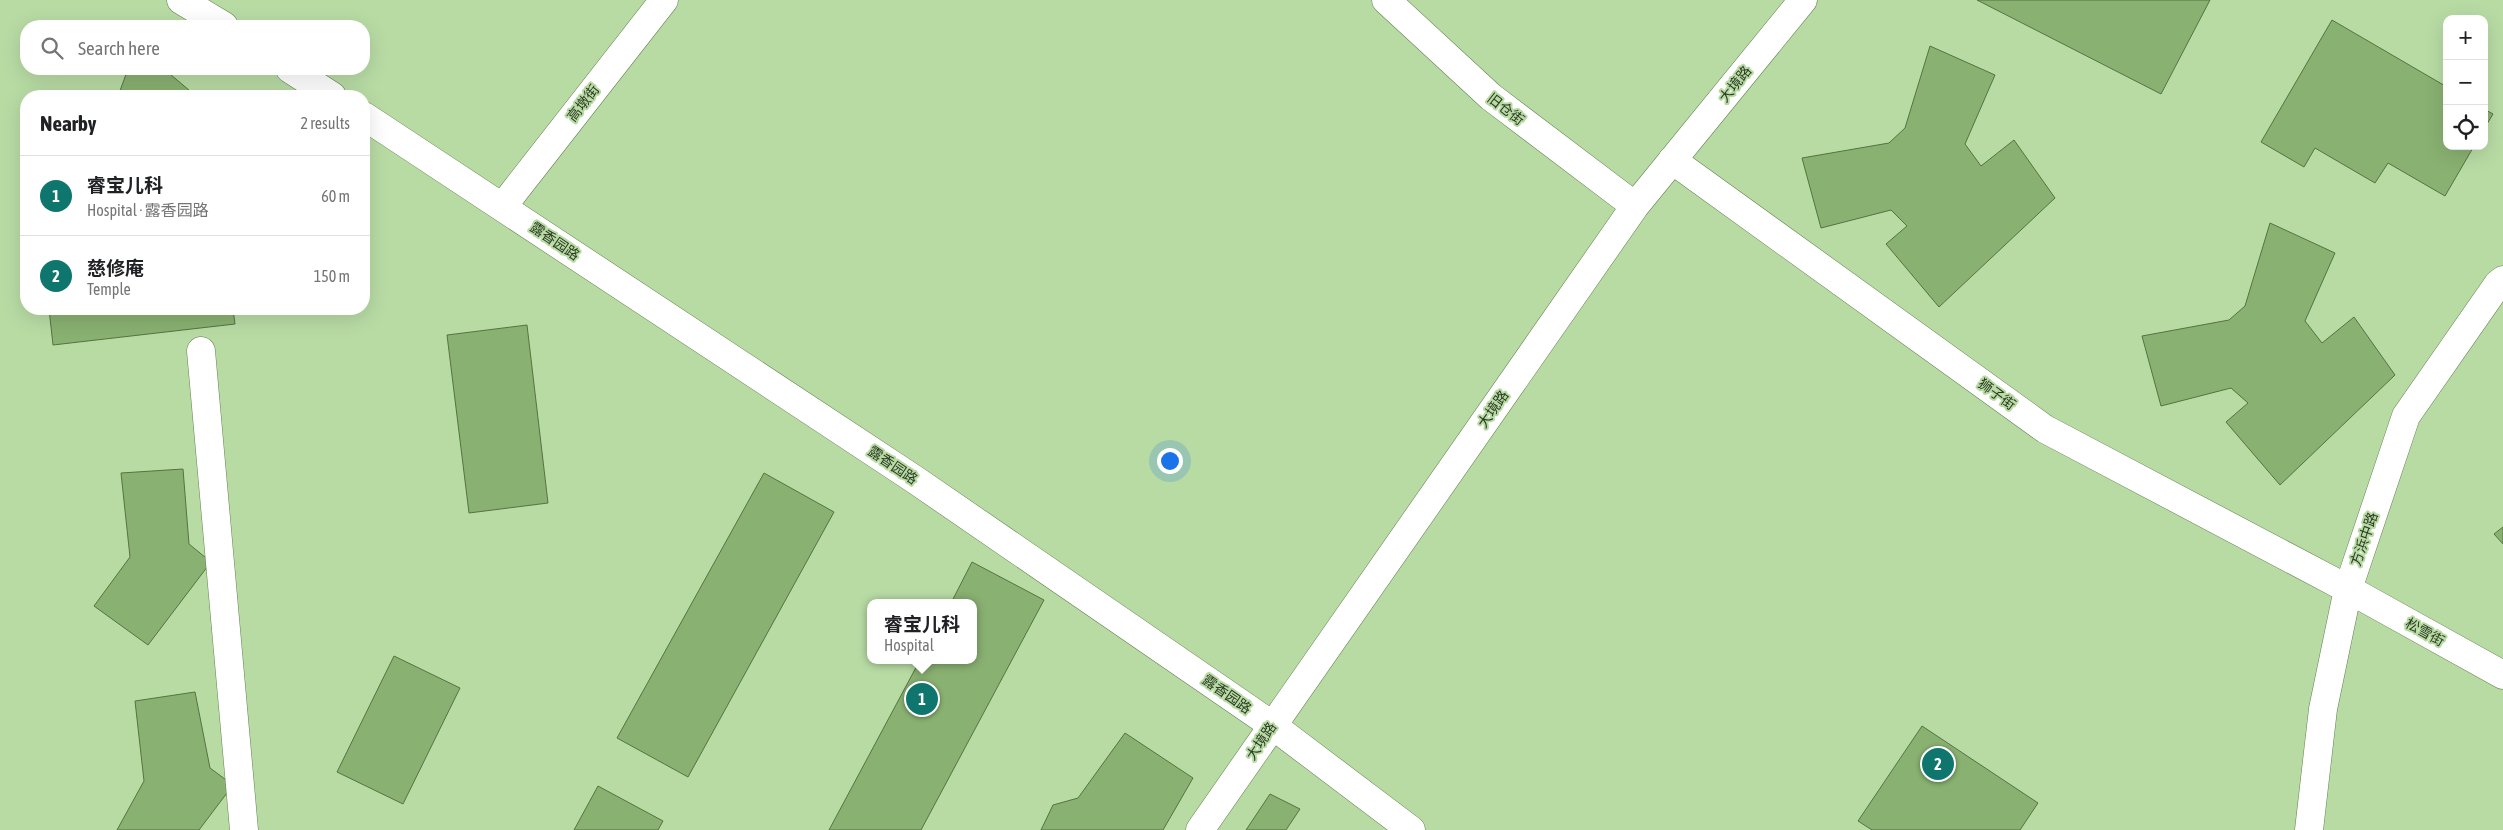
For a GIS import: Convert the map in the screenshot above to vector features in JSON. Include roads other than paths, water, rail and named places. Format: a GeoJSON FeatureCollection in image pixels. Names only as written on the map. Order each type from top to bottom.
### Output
{"type":"FeatureCollection","features":[{"type":"Feature","properties":{"kind":"street"},"geometry":{"type":"LineString","coordinates":[[181,0],[214,20]]}},
{"type":"Feature","properties":{"kind":"street","name":"高墩街"},"geometry":{"type":"LineString","coordinates":[[502,206],[664,0]]}},
{"type":"Feature","properties":{"kind":"street","name":"旧仓街"},"geometry":{"type":"LineString","coordinates":[[1386,0],[1491,97],[1635,206]]}},
{"type":"Feature","properties":{"kind":"street","name":"大境路"},"geometry":{"type":"LineString","coordinates":[[1200,830],[1635,206],[1803,0]]}},
{"type":"Feature","properties":{"kind":"street"},"geometry":{"type":"LineString","coordinates":[[299,75],[323,90]]}},
{"type":"Feature","properties":{"kind":"street","name":"露香园路"},"geometry":{"type":"LineString","coordinates":[[370,120],[914,479],[1272,725],[1411,830]]}},
{"type":"Feature","properties":{"kind":"street","name":"狮子街"},"geometry":{"type":"LineString","coordinates":[[1672,160],[2045,429],[2348,589]]}},
{"type":"Feature","properties":{"kind":"street","name":"方浜中路"},"geometry":{"type":"LineString","coordinates":[[2309,830],[2323,709],[2348,589],[2406,416],[2498,284],[2503,280]]}},
{"type":"Feature","properties":{"kind":"street"},"geometry":{"type":"LineString","coordinates":[[201,351],[244,830]]}},
{"type":"Feature","properties":{"kind":"street","name":"松雪街"},"geometry":{"type":"LineString","coordinates":[[2348,589],[2503,675]]}},
{"type":"Feature","properties":{"kind":"place","name":"睿宝儿科"},"geometry":{"type":"Point","coordinates":[922,699]}},
{"type":"Feature","properties":{"kind":"place","name":"慈修庵"},"geometry":{"type":"Point","coordinates":[1938,764]}}]}
